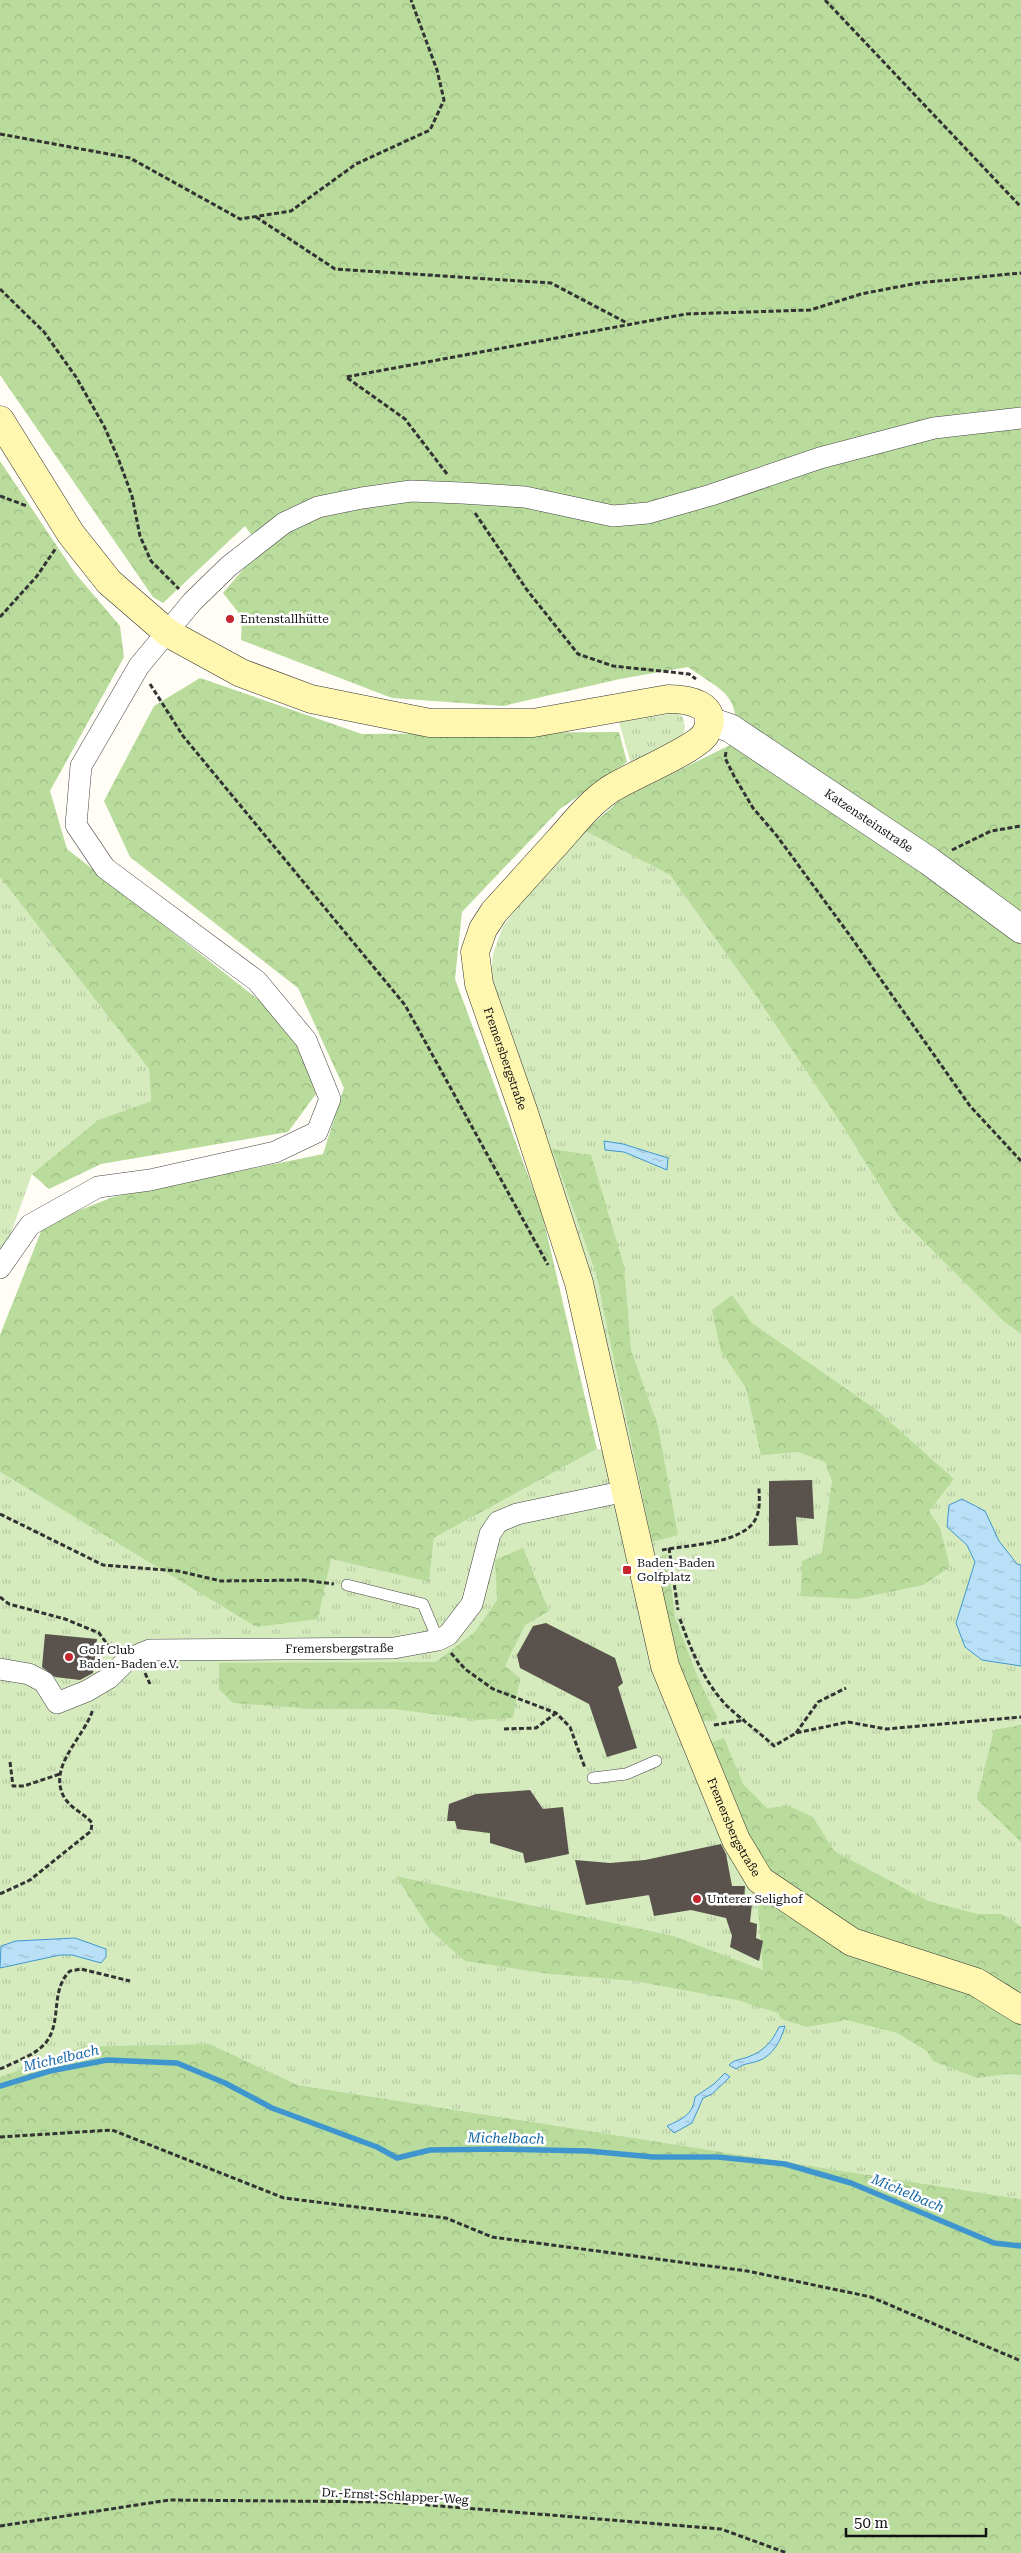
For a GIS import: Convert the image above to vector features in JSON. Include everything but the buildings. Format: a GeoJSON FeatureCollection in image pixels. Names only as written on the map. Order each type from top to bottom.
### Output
{"type":"FeatureCollection","features":[{"type":"Feature","properties":{"kind":"main road"},"geometry":{"type":"LineString","coordinates":[[0,420],[71,534],[109,582],[168,633],[240,673],[312,699],[430,722],[533,723],[668,699],[689,699],[700,704],[720,724]]}},
{"type":"Feature","properties":{"kind":"main road","name":"Fremersbergstraße"},"geometry":{"type":"LineString","coordinates":[[720,724],[694,744],[625,780],[591,805],[494,912],[484,929],[475,952],[478,984],[523,1110],[579,1283],[665,1666],[736,1840],[760,1880],[852,1942],[976,1982],[1021,2010]]}},
{"type":"Feature","properties":{"kind":"street"},"geometry":{"type":"LineString","coordinates":[[0,1268],[30,1224],[98,1187],[150,1180],[275,1152],[317,1132],[330,1099],[306,1040],[257,981],[105,868],[76,825],[81,766],[139,666],[192,602],[256,543],[284,523],[318,507],[411,491],[525,497],[613,516],[648,512],[711,495],[820,458],[934,428],[1021,418]]}},
{"type":"Feature","properties":{"kind":"street","name":"Katzensteinstraße"},"geometry":{"type":"LineString","coordinates":[[720,724],[929,861],[1021,929]]}},
{"type":"Feature","properties":{"kind":"street"},"geometry":{"type":"LineString","coordinates":[[438,1640],[448,1634],[472,1604],[490,1534],[498,1522],[517,1514],[626,1492]]}},
{"type":"Feature","properties":{"kind":"street","name":"Fremersbergstraße"},"geometry":{"type":"LineString","coordinates":[[0,1669],[30,1674],[44,1682],[57,1703],[87,1691],[109,1678],[128,1659],[150,1650],[394,1648],[438,1640]]}},
{"type":"Feature","properties":{"kind":"lane"},"geometry":{"type":"LineString","coordinates":[[347,1585],[422,1604],[438,1640]]}},
{"type":"Feature","properties":{"kind":"lane"},"geometry":{"type":"LineString","coordinates":[[593,1778],[601,1775],[626,1774],[656,1761]]}},
{"type":"Feature","properties":{"kind":"path"},"geometry":{"type":"LineString","coordinates":[[0,134],[130,158],[240,219],[291,211],[356,164],[430,130],[444,100],[438,70],[411,0]]}},
{"type":"Feature","properties":{"kind":"path"},"geometry":{"type":"LineString","coordinates":[[825,0],[1021,207]]}},
{"type":"Feature","properties":{"kind":"path"},"geometry":{"type":"LineString","coordinates":[[255,217],[335,269],[551,283],[627,323]]}},
{"type":"Feature","properties":{"kind":"path"},"geometry":{"type":"LineString","coordinates":[[701,681],[688,674],[613,666],[578,654],[527,590],[462,493],[405,419],[346,377],[507,348],[627,323],[686,314],[810,310],[861,294],[918,283],[1021,272]]}},
{"type":"Feature","properties":{"kind":"path"},"geometry":{"type":"LineString","coordinates":[[0,289],[44,332],[76,377],[104,426],[118,458],[132,496],[140,536],[151,561],[192,602]]}},
{"type":"Feature","properties":{"kind":"path"},"geometry":{"type":"LineString","coordinates":[[0,617],[37,576],[56,548]]}},
{"type":"Feature","properties":{"kind":"path"},"geometry":{"type":"LineString","coordinates":[[139,666],[183,736],[405,1006],[552,1272]]}},
{"type":"Feature","properties":{"kind":"path"},"geometry":{"type":"LineString","coordinates":[[720,724],[726,758],[753,808],[777,836],[845,929],[970,1106],[1021,1161]]}},
{"type":"Feature","properties":{"kind":"path"},"geometry":{"type":"LineString","coordinates":[[929,861],[991,831],[1021,826]]}},
{"type":"Feature","properties":{"kind":"path"},"geometry":{"type":"LineString","coordinates":[[639,1554],[722,1540],[744,1530],[754,1522],[759,1510],[759,1486]]}},
{"type":"Feature","properties":{"kind":"path"},"geometry":{"type":"LineString","coordinates":[[0,1514],[103,1565],[178,1572],[221,1581],[303,1580],[347,1585]]}},
{"type":"Feature","properties":{"kind":"path"},"geometry":{"type":"LineString","coordinates":[[669,1548],[678,1615],[695,1660],[727,1706],[746,1720],[774,1746],[796,1733],[848,1722],[886,1729],[1021,1717]]}},
{"type":"Feature","properties":{"kind":"path"},"geometry":{"type":"LineString","coordinates":[[0,1597],[9,1604],[65,1619],[99,1633],[122,1665]]}},
{"type":"Feature","properties":{"kind":"path"},"geometry":{"type":"LineString","coordinates":[[438,1640],[465,1668],[493,1689],[556,1713],[570,1727],[586,1771],[593,1778]]}},
{"type":"Feature","properties":{"kind":"path"},"geometry":{"type":"LineString","coordinates":[[796,1733],[818,1702],[846,1688]]}},
{"type":"Feature","properties":{"kind":"path"},"geometry":{"type":"LineString","coordinates":[[0,1894],[30,1880],[91,1831],[92,1823],[86,1815],[73,1807],[64,1798],[60,1783],[61,1770],[92,1712],[94,1701],[87,1691]]}},
{"type":"Feature","properties":{"kind":"path"},"geometry":{"type":"LineString","coordinates":[[504,1729],[536,1728],[556,1713]]}},
{"type":"Feature","properties":{"kind":"path"},"geometry":{"type":"LineString","coordinates":[[691,1730],[746,1720]]}},
{"type":"Feature","properties":{"kind":"path"},"geometry":{"type":"LineString","coordinates":[[10,1762],[13,1786],[24,1786],[60,1774]]}},
{"type":"Feature","properties":{"kind":"path"},"geometry":{"type":"LineString","coordinates":[[0,2069],[39,2049],[48,2040],[59,1986],[70,1971],[81,1969],[130,1981]]}},
{"type":"Feature","properties":{"kind":"path"},"geometry":{"type":"LineString","coordinates":[[0,2137],[112,2130],[284,2198],[446,2218],[492,2237],[747,2271],[872,2298],[1021,2361]]}},
{"type":"Feature","properties":{"kind":"path","name":"Dr.-Ernst-Schlapper-Weg"},"geometry":{"type":"LineString","coordinates":[[0,2526],[169,2500],[391,2502],[721,2529],[787,2553]]}},
{"type":"Feature","properties":{"kind":"green space"},"geometry":{"type":"Polygon","coordinates":[[[0,0],[1021,0],[1021,1334],[1003,1321],[899,1217],[842,1125],[752,990],[670,875],[585,831],[621,799],[736,742],[735,713],[727,696],[720,689],[688,667],[620,679],[503,706],[392,698],[241,640],[242,617],[223,593],[261,548],[245,526],[163,603],[153,597],[0,375],[0,0]]]}},
{"type":"Feature","properties":{"kind":"green space"},"geometry":{"type":"Polygon","coordinates":[[[0,461],[75,573],[120,626],[124,657],[50,791],[67,849],[260,1001],[302,1051],[316,1094],[288,1132],[101,1164],[49,1189],[32,1174],[98,1120],[151,1101],[149,1069],[0,877],[0,461]]]}},
{"type":"Feature","properties":{"kind":"green space"},"geometry":{"type":"Polygon","coordinates":[[[200,678],[362,734],[619,732],[627,762],[560,809],[462,912],[455,979],[542,1213],[597,1449],[434,1538],[429,1582],[331,1559],[318,1619],[256,1627],[0,1472],[0,1335],[44,1224],[113,1197],[323,1154],[344,1088],[298,988],[130,857],[104,801],[154,706],[200,678]]]}},
{"type":"Feature","properties":{"kind":"green space"},"geometry":{"type":"Polygon","coordinates":[[[677,713],[683,717],[685,727],[683,736],[631,764],[619,722],[677,713]]]}},
{"type":"Feature","properties":{"kind":"green space","name":"Golf Club Baden-Baden e.V."},"geometry":{"type":"Polygon","coordinates":[[[585,831],[670,875],[752,990],[842,1125],[899,1217],[1003,1321],[1021,1334],[1021,2199],[298,2085],[210,2044],[83,2046],[0,2077],[0,1472],[256,1627],[331,1559],[429,1582],[434,1538],[597,1449],[628,1452],[491,979],[493,954],[503,926],[555,860],[585,831]]]}},
{"type":"Feature","properties":{"kind":"green space"},"geometry":{"type":"Polygon","coordinates":[[[0,877],[149,1069],[151,1101],[98,1120],[32,1174],[0,1264],[0,877]]]}},
{"type":"Feature","properties":{"kind":"green space"},"geometry":{"type":"Polygon","coordinates":[[[552,1149],[591,1155],[624,1266],[631,1350],[658,1426],[678,1535],[652,1542],[596,1273],[552,1149]]]}},
{"type":"Feature","properties":{"kind":"green space"},"geometry":{"type":"Polygon","coordinates":[[[732,1295],[752,1323],[878,1411],[954,1479],[929,1511],[940,1528],[950,1567],[923,1585],[856,1599],[801,1596],[802,1561],[822,1553],[832,1481],[825,1462],[798,1452],[761,1455],[746,1388],[721,1351],[712,1310],[732,1295]]]}},
{"type":"Feature","properties":{"kind":"green space"},"geometry":{"type":"Polygon","coordinates":[[[523,1548],[549,1611],[525,1625],[505,1666],[520,1678],[513,1718],[478,1720],[394,1709],[313,1709],[233,1703],[219,1689],[219,1663],[436,1662],[475,1632],[497,1600],[495,1560],[523,1548]]]}},
{"type":"Feature","properties":{"kind":"green space"},"geometry":{"type":"Polygon","coordinates":[[[667,1554],[675,1618],[698,1678],[718,1719],[697,1722],[674,1652],[654,1559],[667,1554]]]}},
{"type":"Feature","properties":{"kind":"green space"},"geometry":{"type":"Polygon","coordinates":[[[1021,1725],[1021,1842],[977,1799],[994,1730],[1021,1725]]]}},
{"type":"Feature","properties":{"kind":"green space"},"geometry":{"type":"Polygon","coordinates":[[[724,1738],[743,1784],[767,1808],[789,1806],[813,1817],[834,1851],[928,1901],[977,1914],[1001,1914],[1021,1926],[1021,2010],[852,1942],[760,1880],[699,1747],[724,1738]]]}},
{"type":"Feature","properties":{"kind":"green space"},"geometry":{"type":"Polygon","coordinates":[[[396,1876],[673,1936],[763,1970],[758,1906],[768,1895],[968,1988],[1021,2022],[1021,2075],[1007,2074],[977,2078],[933,2061],[927,2051],[897,2033],[847,2020],[807,2027],[781,2019],[778,2013],[737,2000],[635,1981],[551,1974],[465,1961],[431,1931],[396,1876]]]}},
{"type":"Feature","properties":{"kind":"green space"},"geometry":{"type":"Polygon","coordinates":[[[210,2044],[298,2085],[1021,2199],[1021,2553],[0,2553],[0,2077],[83,2046],[210,2044]]]}},
{"type":"Feature","properties":{"kind":"water"},"geometry":{"type":"Polygon","coordinates":[[[604,1141],[623,1144],[668,1158],[667,1170],[624,1152],[605,1150],[604,1141]]]}},
{"type":"Feature","properties":{"kind":"water"},"geometry":{"type":"Polygon","coordinates":[[[962,1499],[985,1511],[999,1541],[1017,1564],[1021,1565],[1021,1666],[982,1660],[965,1647],[956,1623],[975,1562],[967,1545],[947,1527],[949,1505],[962,1499]]]}},
{"type":"Feature","properties":{"kind":"water"},"geometry":{"type":"Polygon","coordinates":[[[75,1938],[106,1949],[106,1957],[101,1963],[72,1955],[60,1955],[0,1968],[1,1946],[16,1941],[75,1938]]]}},
{"type":"Feature","properties":{"kind":"water"},"geometry":{"type":"Polygon","coordinates":[[[785,2026],[779,2042],[763,2059],[736,2069],[729,2065],[759,2052],[770,2042],[779,2027],[785,2026]]]}},
{"type":"Feature","properties":{"kind":"water"},"geometry":{"type":"Polygon","coordinates":[[[725,2073],[730,2077],[712,2094],[703,2098],[692,2123],[674,2133],[667,2126],[686,2116],[692,2108],[695,2097],[714,2084],[725,2073]]]}},
{"type":"Feature","properties":{"kind":"waterway","name":"Michelbach"},"geometry":{"type":"LineString","coordinates":[[0,2086],[50,2071],[107,2060],[177,2063],[225,2083],[272,2108],[377,2147],[397,2158],[430,2150],[501,2149],[588,2151],[653,2157],[718,2157],[785,2164],[851,2183],[994,2243],[1021,2246]]}},
{"type":"Feature","properties":{"kind":"place","name":"Entenstallhütte"},"geometry":{"type":"Point","coordinates":[230,619]}},
{"type":"Feature","properties":{"kind":"place","name":"Baden-Baden Golfplatz"},"geometry":{"type":"Point","coordinates":[627,1570]}},
{"type":"Feature","properties":{"kind":"place","name":"Golf Club Baden-Baden e.V."},"geometry":{"type":"Point","coordinates":[69,1657]}},
{"type":"Feature","properties":{"kind":"place","name":"Unterer Selighof"},"geometry":{"type":"Point","coordinates":[697,1899]}}]}
